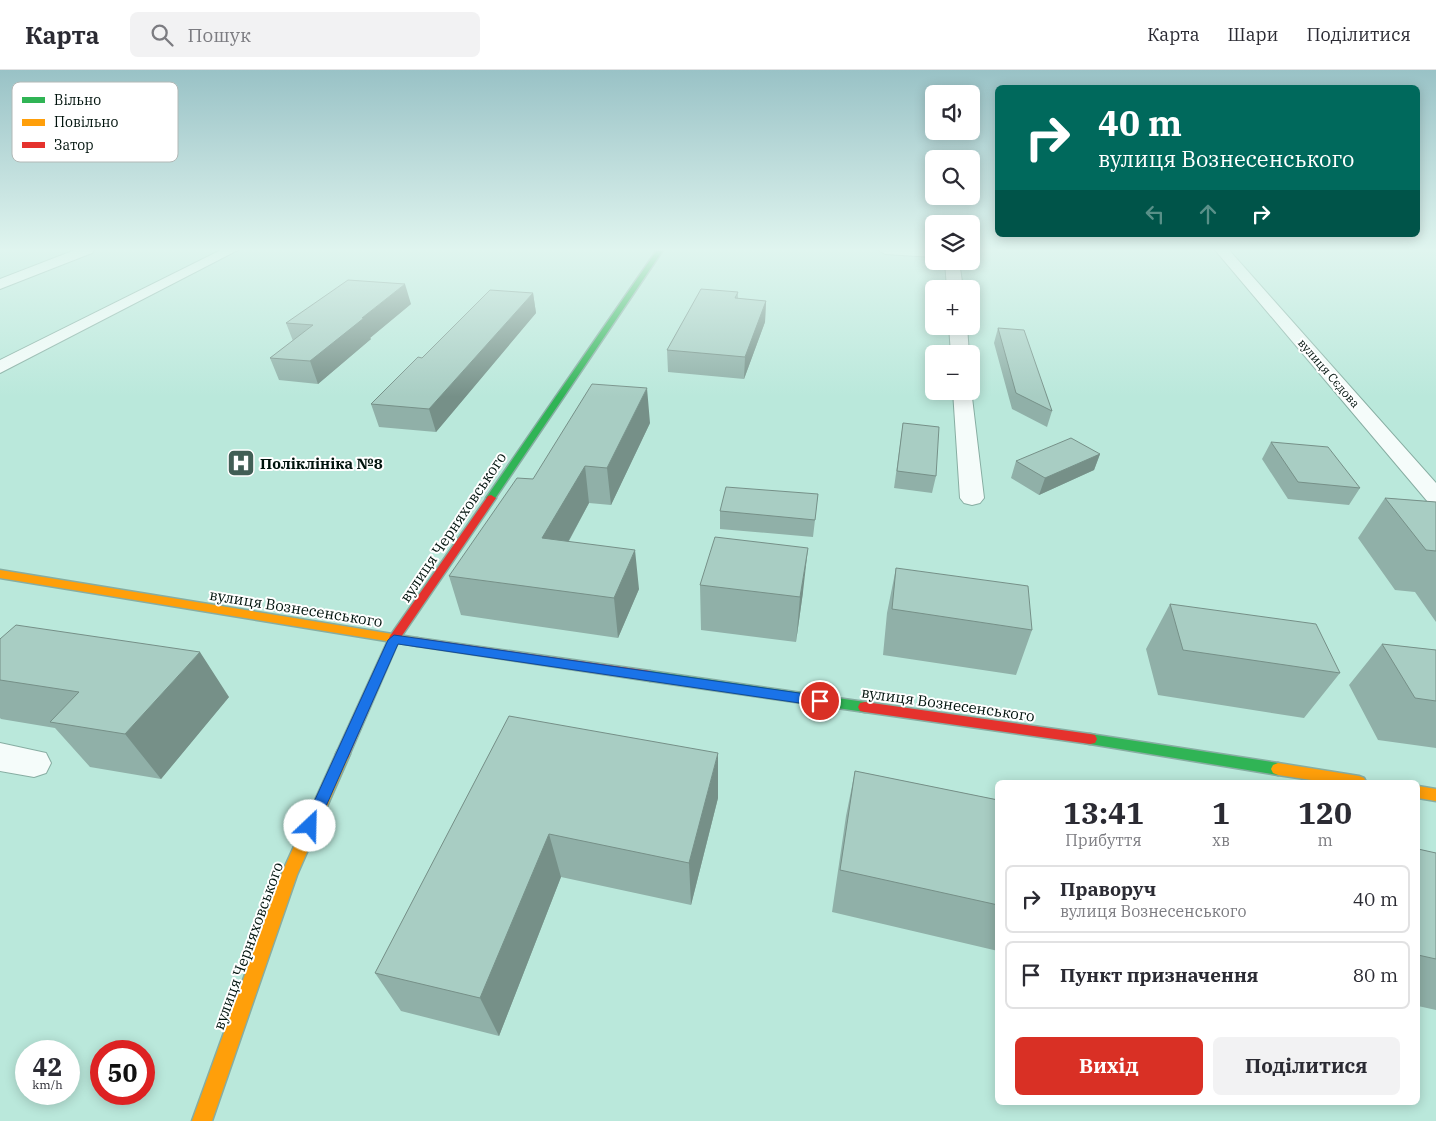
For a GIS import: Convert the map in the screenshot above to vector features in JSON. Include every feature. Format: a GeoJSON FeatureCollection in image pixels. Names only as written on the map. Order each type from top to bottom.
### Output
{"type":"FeatureCollection","features":[{"type":"Feature","properties":{"kind":"street"},"geometry":{"type":"LineString","coordinates":[[0,367],[134,299]]}},
{"type":"Feature","properties":{"kind":"street","name":"вулиця Черняховського"},"geometry":{"type":"LineString","coordinates":[[202,1121],[289,875],[394,640],[627,299]]}},
{"type":"Feature","properties":{"kind":"street","name":"вулиця Сєдова"},"geometry":{"type":"LineString","coordinates":[[1264,299],[1436,497]]}},
{"type":"Feature","properties":{"kind":"street"},"geometry":{"type":"LineString","coordinates":[[964,400],[972,498]]}},
{"type":"Feature","properties":{"kind":"street","name":"вулиця Вознесенського"},"geometry":{"type":"LineString","coordinates":[[0,574],[394,640],[1088,739],[1346,780]]}},
{"type":"Feature","properties":{"kind":"street"},"geometry":{"type":"LineString","coordinates":[[0,757],[34,763]]}},
{"type":"Feature","properties":{"kind":"street"},"geometry":{"type":"LineString","coordinates":[[1420,792],[1436,795]]}},
{"type":"Feature","properties":{"kind":"building"},"geometry":{"type":"Polygon","coordinates":[[[321,299],[386,299],[310,361],[270,358],[313,325],[286,323],[321,299]]]}},
{"type":"Feature","properties":{"kind":"building"},"geometry":{"type":"Polygon","coordinates":[[[481,299],[528,299],[429,409],[371,404],[418,357],[422,358],[481,299]]]}},
{"type":"Feature","properties":{"kind":"building"},"geometry":{"type":"Polygon","coordinates":[[[695,299],[766,301],[745,357],[667,350],[695,299]]]}},
{"type":"Feature","properties":{"kind":"building"},"geometry":{"type":"Polygon","coordinates":[[[998,328],[1024,330],[1052,411],[1016,393],[998,328]]]}},
{"type":"Feature","properties":{"kind":"building"},"geometry":{"type":"Polygon","coordinates":[[[592,384],[647,388],[607,468],[585,466],[542,538],[635,550],[614,598],[449,576],[517,478],[533,479],[592,384]]]}},
{"type":"Feature","properties":{"kind":"building"},"geometry":{"type":"Polygon","coordinates":[[[903,423],[939,427],[936,476],[897,471],[903,423]]]}},
{"type":"Feature","properties":{"kind":"building"},"geometry":{"type":"Polygon","coordinates":[[[1071,438],[1100,454],[1045,478],[1016,461],[1071,438]]]}},
{"type":"Feature","properties":{"kind":"building"},"geometry":{"type":"Polygon","coordinates":[[[1271,442],[1328,447],[1360,488],[1298,482],[1271,442]]]}},
{"type":"Feature","properties":{"kind":"building"},"geometry":{"type":"Polygon","coordinates":[[[726,487],[818,494],[815,520],[720,511],[726,487]]]}},
{"type":"Feature","properties":{"kind":"building"},"geometry":{"type":"Polygon","coordinates":[[[1385,498],[1436,502],[1436,551],[1426,550],[1385,498]]]}},
{"type":"Feature","properties":{"kind":"building"},"geometry":{"type":"Polygon","coordinates":[[[715,537],[808,548],[800,597],[700,585],[715,537]]]}},
{"type":"Feature","properties":{"kind":"building"},"geometry":{"type":"Polygon","coordinates":[[[896,568],[1028,586],[1032,630],[892,609],[896,568]]]}},
{"type":"Feature","properties":{"kind":"building"},"geometry":{"type":"Polygon","coordinates":[[[1170,604],[1316,624],[1340,673],[1183,650],[1170,604]]]}},
{"type":"Feature","properties":{"kind":"building"},"geometry":{"type":"Polygon","coordinates":[[[16,625],[200,652],[125,734],[50,722],[79,692],[0,680],[0,639],[16,625]]]}},
{"type":"Feature","properties":{"kind":"building"},"geometry":{"type":"Polygon","coordinates":[[[1382,644],[1436,650],[1436,701],[1415,698],[1382,644]]]}},
{"type":"Feature","properties":{"kind":"building"},"geometry":{"type":"Polygon","coordinates":[[[509,716],[718,753],[689,863],[549,834],[480,998],[375,973],[509,716]]]}},
{"type":"Feature","properties":{"kind":"building"},"geometry":{"type":"Polygon","coordinates":[[[855,771],[995,799],[995,904],[840,870],[855,771]]]}},
{"type":"Feature","properties":{"kind":"building"},"geometry":{"type":"Polygon","coordinates":[[[1420,849],[1436,853],[1436,959],[1420,955],[1420,849]]]}},
{"type":"Feature","properties":{"kind":"traffic: fast"},"geometry":{"type":"LineString","coordinates":[[491,498],[627,299]]}},
{"type":"Feature","properties":{"kind":"traffic: fast"},"geometry":{"type":"LineString","coordinates":[[650,676],[865,707]]}},
{"type":"Feature","properties":{"kind":"traffic: fast"},"geometry":{"type":"LineString","coordinates":[[1090,739],[1278,769]]}},
{"type":"Feature","properties":{"kind":"traffic: slow"},"geometry":{"type":"LineString","coordinates":[[0,574],[417,642]]}},
{"type":"Feature","properties":{"kind":"traffic: slow"},"geometry":{"type":"LineString","coordinates":[[202,1121],[289,875],[343,754]]}},
{"type":"Feature","properties":{"kind":"traffic: slow"},"geometry":{"type":"LineString","coordinates":[[1278,769],[1347,780]]}},
{"type":"Feature","properties":{"kind":"traffic: slow"},"geometry":{"type":"LineString","coordinates":[[1420,792],[1436,795]]}},
{"type":"Feature","properties":{"kind":"traffic: jam"},"geometry":{"type":"LineString","coordinates":[[343,754],[394,639],[491,498]]}},
{"type":"Feature","properties":{"kind":"traffic: jam"},"geometry":{"type":"LineString","coordinates":[[417,642],[650,676]]}},
{"type":"Feature","properties":{"kind":"traffic: jam"},"geometry":{"type":"LineString","coordinates":[[865,707],[1090,739]]}},
{"type":"Feature","properties":{"kind":"place","name":"Поліклініка №8"},"geometry":{"type":"Point","coordinates":[241,463]}},
{"type":"Feature","properties":{"kind":"route"},"geometry":{"type":"LineString","coordinates":[[310,826],[394,640],[820,701]]}}]}
